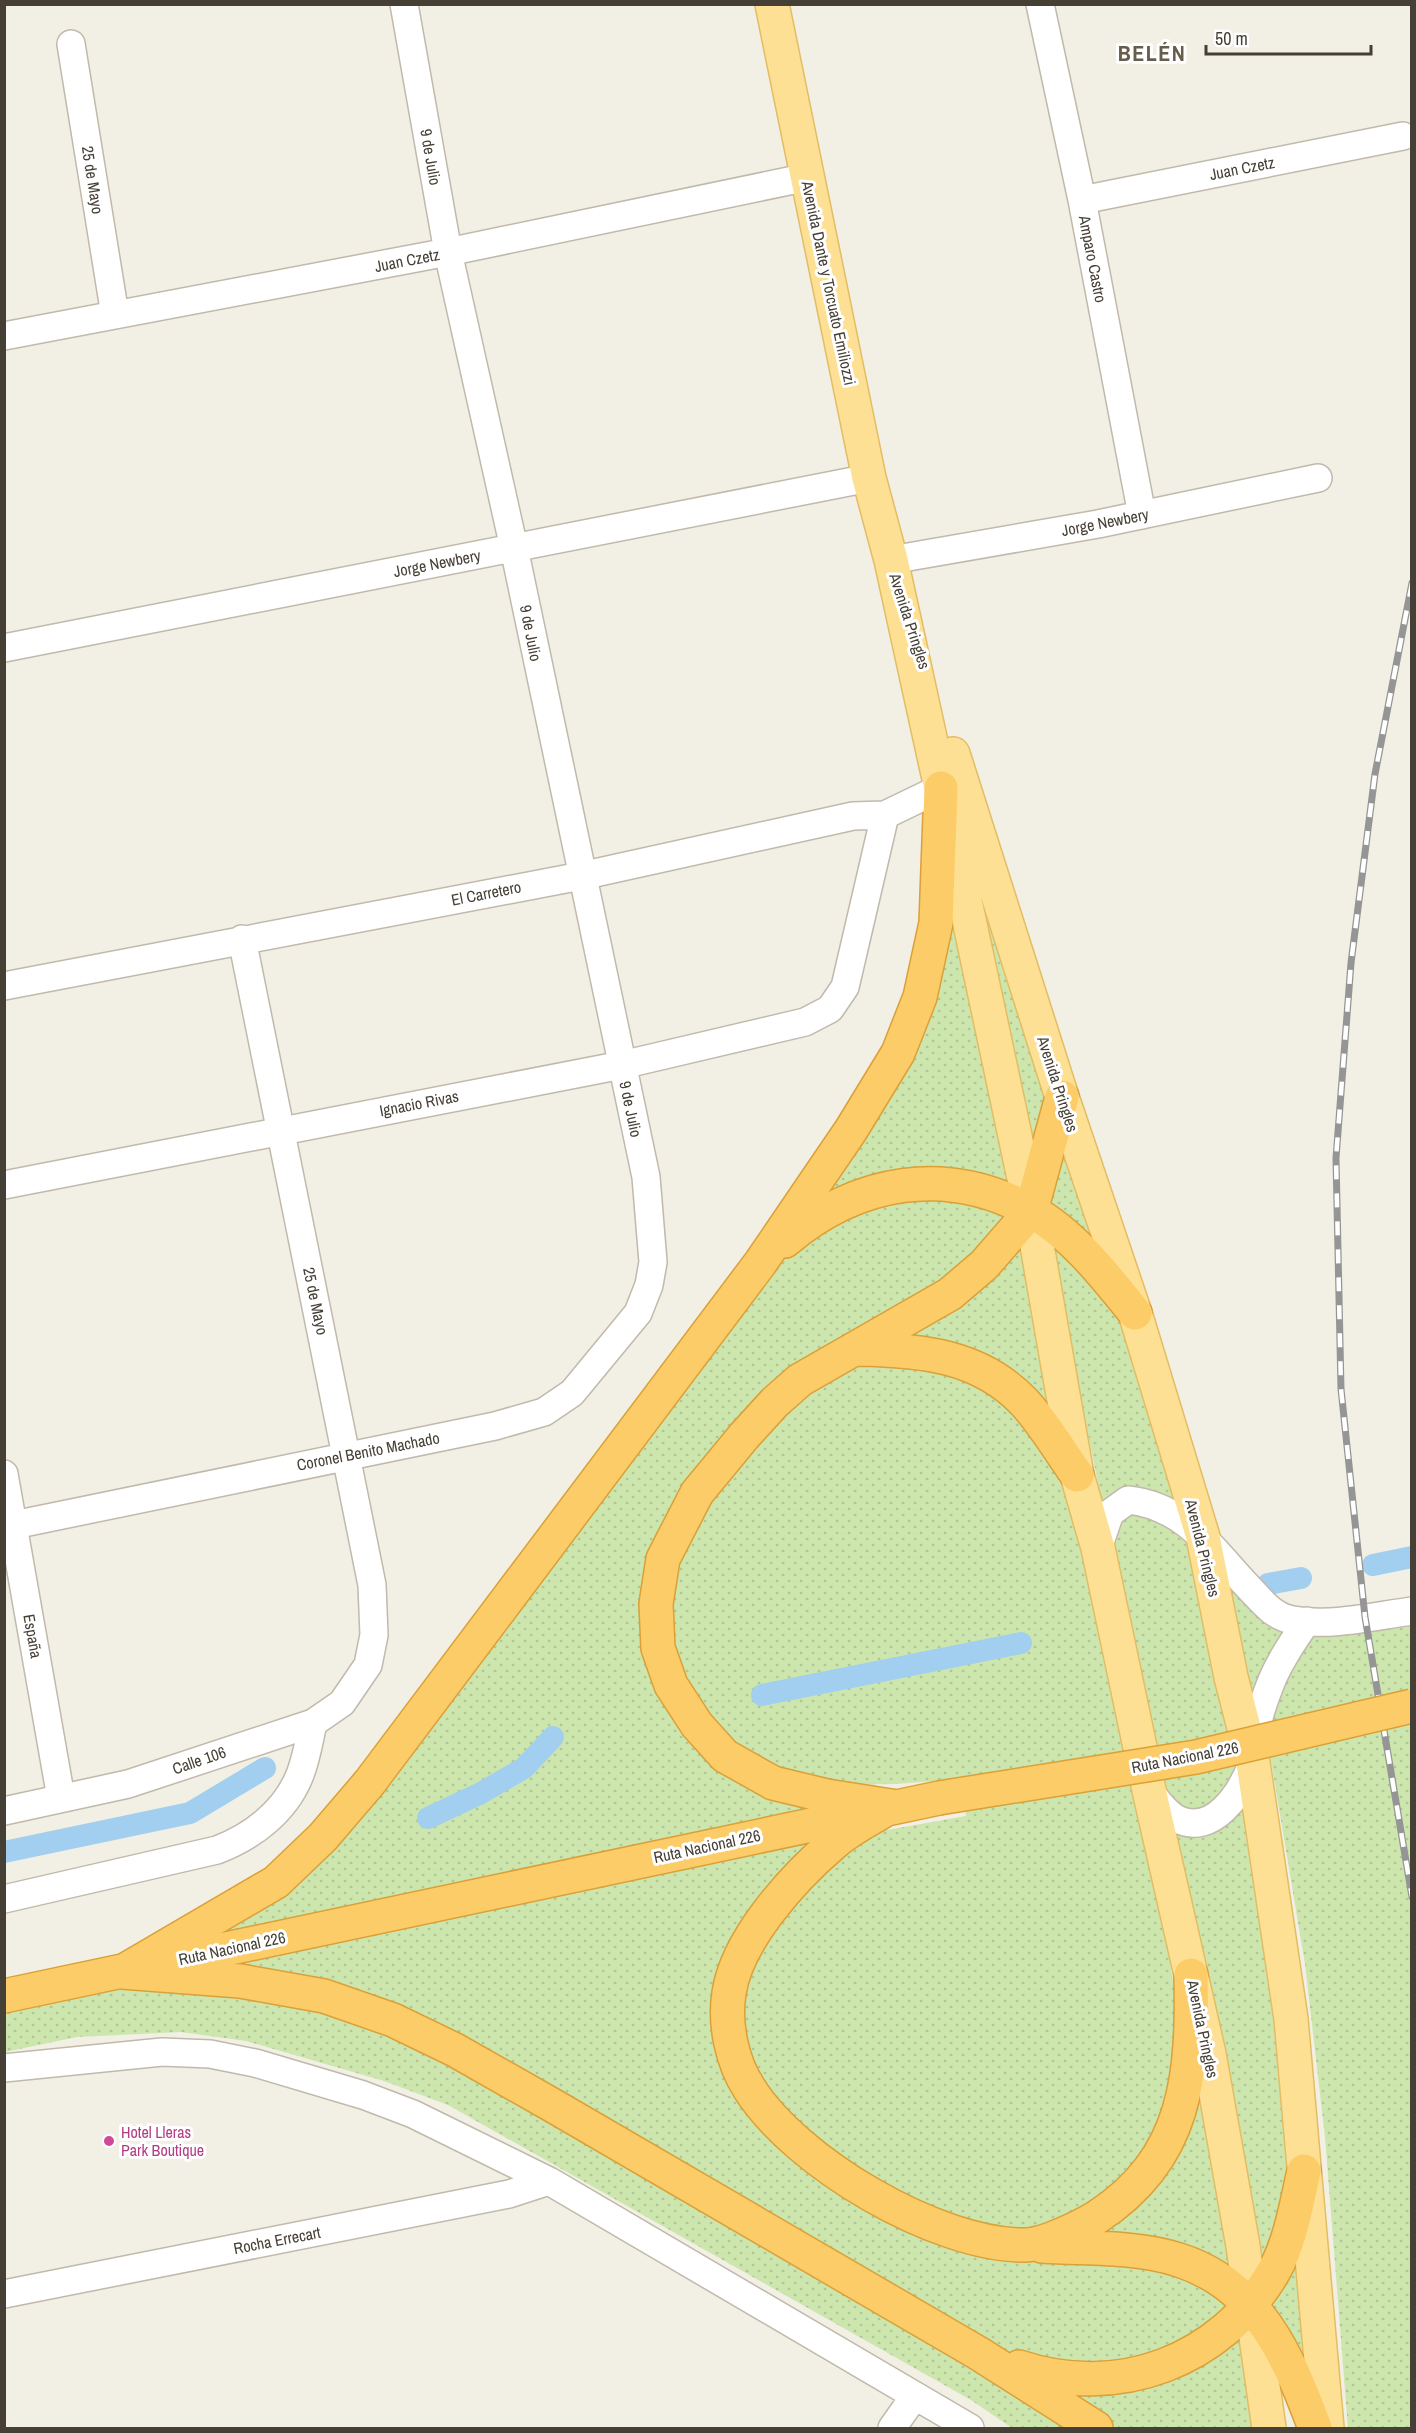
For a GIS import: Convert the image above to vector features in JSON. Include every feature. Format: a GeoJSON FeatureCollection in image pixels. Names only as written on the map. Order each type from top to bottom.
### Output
{"type":"FeatureCollection","features":[{"type":"Feature","properties":{"kind":"highway"},"geometry":{"type":"LineString","coordinates":[[122,1972],[276,1882],[323,1838],[377,1773],[761,1262],[852,1130],[898,1053],[920,997],[936,923],[952,786]]}},
{"type":"Feature","properties":{"kind":"highway"},"geometry":{"type":"LineString","coordinates":[[891,1806],[827,1796],[773,1783],[725,1756],[697,1725],[671,1685],[658,1648],[656,1604],[663,1559],[697,1493],[775,1402],[801,1380],[950,1294],[984,1265],[1031,1211],[1062,1097]]}},
{"type":"Feature","properties":{"kind":"highway"},"geometry":{"type":"LineString","coordinates":[[761,1262],[805,1225],[847,1201],[908,1183],[953,1183],[1031,1211],[1099,1267],[1135,1313]]}},
{"type":"Feature","properties":{"kind":"highway"},"geometry":{"type":"LineString","coordinates":[[858,1348],[911,1350],[958,1360],[994,1377],[1025,1403],[1077,1475]]}},
{"type":"Feature","properties":{"kind":"highway","name":"Ruta Nacional 226"},"geometry":{"type":"LineString","coordinates":[[4,1996],[891,1806],[1196,1757],[1412,1706]]}},
{"type":"Feature","properties":{"kind":"highway"},"geometry":{"type":"LineString","coordinates":[[891,1806],[836,1842],[771,1906],[739,1962],[729,1993],[729,2029],[736,2059],[748,2087],[772,2119],[826,2166],[895,2207],[935,2226],[966,2238],[1027,2246],[1137,2252],[1179,2260],[1218,2278],[1250,2302],[1290,2362],[1315,2428]]}},
{"type":"Feature","properties":{"kind":"highway"},"geometry":{"type":"LineString","coordinates":[[122,1972],[240,1981],[324,1996],[393,2020],[455,2050],[552,2105],[978,2353],[1096,2428]]}},
{"type":"Feature","properties":{"kind":"highway"},"geometry":{"type":"LineString","coordinates":[[1027,2246],[1081,2226],[1119,2202],[1150,2170],[1177,2121],[1192,2044],[1191,1975]]}},
{"type":"Feature","properties":{"kind":"highway"},"geometry":{"type":"LineString","coordinates":[[978,2353],[1060,2378],[1095,2380],[1136,2375],[1180,2361],[1224,2332],[1275,2271],[1292,2221],[1304,2171]]}},
{"type":"Feature","properties":{"kind":"main road","name":"Avenida Dante y Torcuato Emiliozzi"},"geometry":{"type":"LineString","coordinates":[[772,4],[869,478],[891,560]]}},
{"type":"Feature","properties":{"kind":"main road","name":"Avenida Pringles"},"geometry":{"type":"LineString","coordinates":[[891,560],[952,786],[1062,1097],[1135,1313],[1203,1537],[1231,1677],[1253,1762],[1291,2019],[1327,2428]]}},
{"type":"Feature","properties":{"kind":"main road","name":"Avenida Pringles"},"geometry":{"type":"LineString","coordinates":[[952,786],[1031,1211],[1077,1475],[1098,1548],[1149,1790],[1209,2054],[1269,2428]]}},
{"type":"Feature","properties":{"kind":"street","name":"9 de Julio"},"geometry":{"type":"LineString","coordinates":[[404,4],[448,252],[514,548],[580,876],[646,1177],[653,1262]]}},
{"type":"Feature","properties":{"kind":"street","name":"Amparo Castro"},"geometry":{"type":"LineString","coordinates":[[1040,4],[1082,200],[1142,515]]}},
{"type":"Feature","properties":{"kind":"street","name":"25 de Mayo"},"geometry":{"type":"LineString","coordinates":[[71,44],[116,315]]}},
{"type":"Feature","properties":{"kind":"street","name":"Juan Czetz"},"geometry":{"type":"LineString","coordinates":[[1082,200],[1403,136]]}},
{"type":"Feature","properties":{"kind":"street","name":"Juan Czetz"},"geometry":{"type":"LineString","coordinates":[[4,336],[448,252],[808,177]]}},
{"type":"Feature","properties":{"kind":"street","name":"Jorge Newbery"},"geometry":{"type":"LineString","coordinates":[[4,648],[869,478]]}},
{"type":"Feature","properties":{"kind":"street","name":"Jorge Newbery"},"geometry":{"type":"LineString","coordinates":[[891,560],[1142,515],[1318,478]]}},
{"type":"Feature","properties":{"kind":"street","name":"El Carretero"},"geometry":{"type":"LineString","coordinates":[[4,986],[580,876],[853,816],[885,815],[952,786]]}},
{"type":"Feature","properties":{"kind":"street","name":"Ignacio Rivas"},"geometry":{"type":"LineString","coordinates":[[4,1185],[621,1065],[805,1022],[831,1009],[845,987],[885,815]]}},
{"type":"Feature","properties":{"kind":"street","name":"25 de Mayo"},"geometry":{"type":"LineString","coordinates":[[242,939],[372,1585],[374,1635],[368,1665]]}},
{"type":"Feature","properties":{"kind":"street","name":"Coronel Benito Machado"},"geometry":{"type":"LineString","coordinates":[[10,1526],[495,1426],[544,1412],[572,1393],[638,1313],[649,1285],[653,1262]]}},
{"type":"Feature","properties":{"kind":"street","name":"España"},"geometry":{"type":"LineString","coordinates":[[4,1474],[10,1526],[60,1798]]}},
{"type":"Feature","properties":{"kind":"street"},"geometry":{"type":"LineString","coordinates":[[1098,1548],[1110,1514],[1128,1500],[1150,1502],[1170,1512],[1203,1537],[1272,1612],[1292,1620],[1340,1621],[1412,1611]]}},
{"type":"Feature","properties":{"kind":"street"},"geometry":{"type":"LineString","coordinates":[[1149,1790],[1163,1809],[1177,1820],[1194,1823],[1208,1822],[1225,1809],[1241,1789],[1253,1762],[1257,1725],[1273,1680],[1307,1621]]}},
{"type":"Feature","properties":{"kind":"street","name":"Calle 106"},"geometry":{"type":"LineString","coordinates":[[4,1811],[128,1784],[313,1723],[342,1703],[368,1665]]}},
{"type":"Feature","properties":{"kind":"street"},"geometry":{"type":"LineString","coordinates":[[4,1899],[235,1844],[261,1827],[281,1807],[299,1778],[313,1723]]}},
{"type":"Feature","properties":{"kind":"street"},"geometry":{"type":"LineString","coordinates":[[4,2068],[162,2052],[210,2054],[255,2063],[363,2095],[413,2114],[549,2181],[970,2428]]}},
{"type":"Feature","properties":{"kind":"street","name":"Rocha Errecart"},"geometry":{"type":"LineString","coordinates":[[4,2294],[498,2196],[549,2181]]}},
{"type":"Feature","properties":{"kind":"street"},"geometry":{"type":"LineString","coordinates":[[892,2428],[914,2397]]}},
{"type":"Feature","properties":{"kind":"green space"},"geometry":{"type":"Polygon","coordinates":[[[960,800],[1042,1066],[1046,1126],[1033,1167],[960,800]]]}},
{"type":"Feature","properties":{"kind":"green space"},"geometry":{"type":"Polygon","coordinates":[[[945,886],[1019,1199],[957,1174],[800,1220],[881,1098],[945,886]]]}},
{"type":"Feature","properties":{"kind":"green space"},"geometry":{"type":"Polygon","coordinates":[[[1064,1124],[1109,1268],[1041,1208],[1064,1124]]]}},
{"type":"Feature","properties":{"kind":"green space"},"geometry":{"type":"Polygon","coordinates":[[[905,1190],[1013,1212],[948,1289],[838,1347],[658,1545],[669,1705],[830,1809],[184,1948],[330,1851],[392,1783],[753,1287],[780,1254],[905,1190]]]}},
{"type":"Feature","properties":{"kind":"green space"},"geometry":{"type":"Polygon","coordinates":[[[1026,1230],[1064,1442],[1022,1389],[893,1339],[1026,1230]]]}},
{"type":"Feature","properties":{"kind":"green space"},"geometry":{"type":"Polygon","coordinates":[[[1046,1233],[1123,1322],[1177,1503],[1103,1507],[1046,1233]]]}},
{"type":"Feature","properties":{"kind":"green space"},"geometry":{"type":"Polygon","coordinates":[[[858,1359],[943,1363],[1014,1401],[1069,1493],[1161,1903],[1179,2021],[1180,2054],[1157,2143],[1089,2208],[1023,2233],[986,2229],[902,2196],[795,2127],[750,2064],[739,2025],[752,1952],[853,1836],[966,1816],[960,1779],[896,1784],[826,1785],[775,1774],[725,1745],[665,1648],[675,1552],[703,1506],[794,1399],[858,1359]]]}},
{"type":"Feature","properties":{"kind":"green space"},"geometry":{"type":"Polygon","coordinates":[[[1123,1514],[1157,1514],[1185,1540],[1192,1557],[1236,1764],[1228,1790],[1196,1816],[1172,1796],[1153,1753],[1110,1542],[1123,1514]]]}},
{"type":"Feature","properties":{"kind":"green space"},"geometry":{"type":"Polygon","coordinates":[[[1220,1566],[1289,1630],[1252,1702],[1220,1566]]]}},
{"type":"Feature","properties":{"kind":"green space"},"geometry":{"type":"Polygon","coordinates":[[[1411,1611],[1411,2428],[1348,2428],[1325,2137],[1305,1964],[1268,1743],[1269,1712],[1312,1628],[1411,1611]]]}},
{"type":"Feature","properties":{"kind":"green space"},"geometry":{"type":"Polygon","coordinates":[[[1245,1800],[1278,2010],[1290,2139],[1287,2191],[1264,2274],[1169,1823],[1245,1800]]]}},
{"type":"Feature","properties":{"kind":"green space"},"geometry":{"type":"Polygon","coordinates":[[[832,1830],[782,1874],[754,1903],[733,1946],[727,2061],[855,2196],[1168,2265],[1236,2305],[1171,2355],[1056,2370],[980,2346],[537,2085],[201,1969],[832,1830]]]}},
{"type":"Feature","properties":{"kind":"green space"},"geometry":{"type":"Polygon","coordinates":[[[102,1987],[221,1988],[401,2031],[1084,2428],[1012,2428],[971,2400],[448,2105],[384,2081],[246,2041],[181,2032],[77,2037],[5,2052],[5,2011],[102,1987]]]}},
{"type":"Feature","properties":{"kind":"green space"},"geometry":{"type":"Polygon","coordinates":[[[1198,2061],[1238,2279],[1083,2237],[1112,2221],[1198,2061]]]}},
{"type":"Feature","properties":{"kind":"green space"},"geometry":{"type":"Polygon","coordinates":[[[1299,2223],[1311,2387],[1257,2306],[1299,2223]]]}},
{"type":"Feature","properties":{"kind":"green space"},"geometry":{"type":"Polygon","coordinates":[[[1242,2322],[1258,2428],[1110,2428],[1042,2382],[1072,2388],[1242,2322]]]}},
{"type":"Feature","properties":{"kind":"waterway"},"geometry":{"type":"LineString","coordinates":[[1373,1565],[1412,1557]]}},
{"type":"Feature","properties":{"kind":"waterway"},"geometry":{"type":"LineString","coordinates":[[1268,1584],[1301,1578]]}},
{"type":"Feature","properties":{"kind":"waterway"},"geometry":{"type":"LineString","coordinates":[[762,1695],[1021,1643]]}},
{"type":"Feature","properties":{"kind":"waterway"},"geometry":{"type":"LineString","coordinates":[[428,1818],[481,1793],[524,1768],[553,1737]]}},
{"type":"Feature","properties":{"kind":"waterway"},"geometry":{"type":"LineString","coordinates":[[4,1852],[190,1813],[265,1768]]}},
{"type":"Feature","properties":{"kind":"railway"},"geometry":{"type":"LineString","coordinates":[[1412,583],[1375,774],[1351,963],[1336,1158],[1341,1389],[1365,1617],[1412,1897]]}},
{"type":"Feature","properties":{"kind":"place","name":"Hotel Lleras Park Boutique"},"geometry":{"type":"Point","coordinates":[109,2141]}},
{"type":"Feature","properties":{"kind":"district","name":"BELÉN"},"geometry":{"type":"Point","coordinates":[1152,53]}}]}
